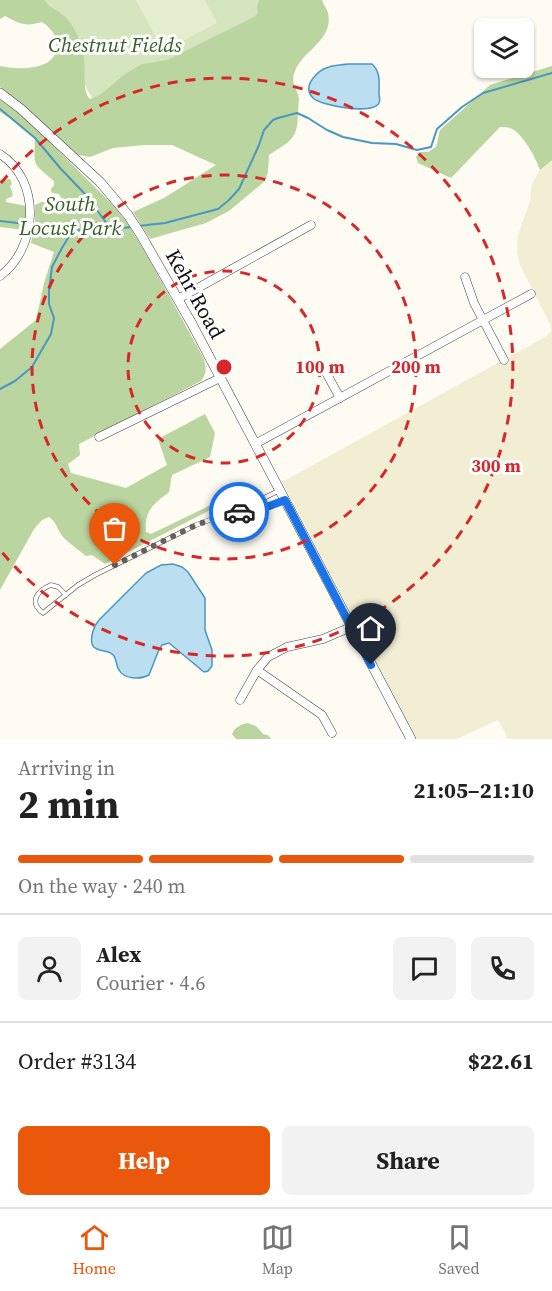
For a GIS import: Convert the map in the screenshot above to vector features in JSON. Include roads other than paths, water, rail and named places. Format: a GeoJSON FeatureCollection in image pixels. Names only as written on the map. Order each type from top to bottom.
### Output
{"type":"FeatureCollection","features":[{"type":"Feature","properties":{"kind":"street","name":"Kehr Road"},"geometry":{"type":"LineString","coordinates":[[0,93],[21,109],[100,183],[128,215],[141,235],[178,299],[411,739]]}},
{"type":"Feature","properties":{"kind":"street"},"geometry":{"type":"LineString","coordinates":[[0,154],[10,162],[20,176],[29,199],[31,219],[27,240],[19,257],[0,276]]}},
{"type":"Feature","properties":{"kind":"street"},"geometry":{"type":"LineString","coordinates":[[178,299],[311,225]]}},
{"type":"Feature","properties":{"kind":"street"},"geometry":{"type":"LineString","coordinates":[[465,277],[468,290],[504,360]]}},
{"type":"Feature","properties":{"kind":"street"},"geometry":{"type":"LineString","coordinates":[[255,444],[531,294]]}},
{"type":"Feature","properties":{"kind":"street"},"geometry":{"type":"LineString","coordinates":[[323,367],[340,398]]}},
{"type":"Feature","properties":{"kind":"street"},"geometry":{"type":"LineString","coordinates":[[99,437],[220,378]]}},
{"type":"Feature","properties":{"kind":"street"},"geometry":{"type":"LineString","coordinates":[[240,700],[257,670],[268,657],[287,647],[323,639],[351,627]]}},
{"type":"Feature","properties":{"kind":"street"},"geometry":{"type":"LineString","coordinates":[[257,670],[322,715],[332,733]]}},
{"type":"Feature","properties":{"kind":"lane"},"geometry":{"type":"LineString","coordinates":[[66,595],[58,587],[51,585],[42,591],[35,604],[43,613],[66,595],[78,585],[95,575],[196,525],[249,508],[280,490]]}},
{"type":"Feature","properties":{"kind":"lane"},"geometry":{"type":"LineString","coordinates":[[249,508],[259,510],[285,500]]}},
{"type":"Feature","properties":{"kind":"water"},"geometry":{"type":"Polygon","coordinates":[[[372,64],[375,67],[379,78],[380,99],[375,107],[347,108],[326,104],[313,98],[309,89],[310,84],[320,71],[331,66],[372,64]]]}},
{"type":"Feature","properties":{"kind":"water"},"geometry":{"type":"Polygon","coordinates":[[[173,564],[188,572],[205,598],[205,630],[212,650],[212,666],[204,672],[169,643],[162,645],[149,675],[137,678],[128,677],[121,673],[112,654],[94,647],[91,640],[93,631],[99,620],[146,573],[161,565],[173,564]]]}},
{"type":"Feature","properties":{"kind":"waterway"},"geometry":{"type":"LineString","coordinates":[[138,226],[165,223],[218,209],[239,189],[264,130],[278,118],[297,113],[343,137],[372,143],[396,144],[417,150],[431,147],[437,129],[462,107],[483,93],[552,73]]}},
{"type":"Feature","properties":{"kind":"waterway"},"geometry":{"type":"LineString","coordinates":[[0,109],[35,138],[86,195],[110,228]]}},
{"type":"Feature","properties":{"kind":"waterway"},"geometry":{"type":"LineString","coordinates":[[0,221],[35,225],[71,233]]}},
{"type":"Feature","properties":{"kind":"waterway"},"geometry":{"type":"LineString","coordinates":[[0,389],[15,381],[32,367],[51,334],[54,318],[49,304],[52,267],[71,233],[95,227],[111,229],[132,227]]}},
{"type":"Feature","properties":{"kind":"park label","name":"Chestnut Fields"},"geometry":{"type":"Point","coordinates":[115,45]}},
{"type":"Feature","properties":{"kind":"park label","name":"South Locust Park"},"geometry":{"type":"Point","coordinates":[70,216]}}]}
